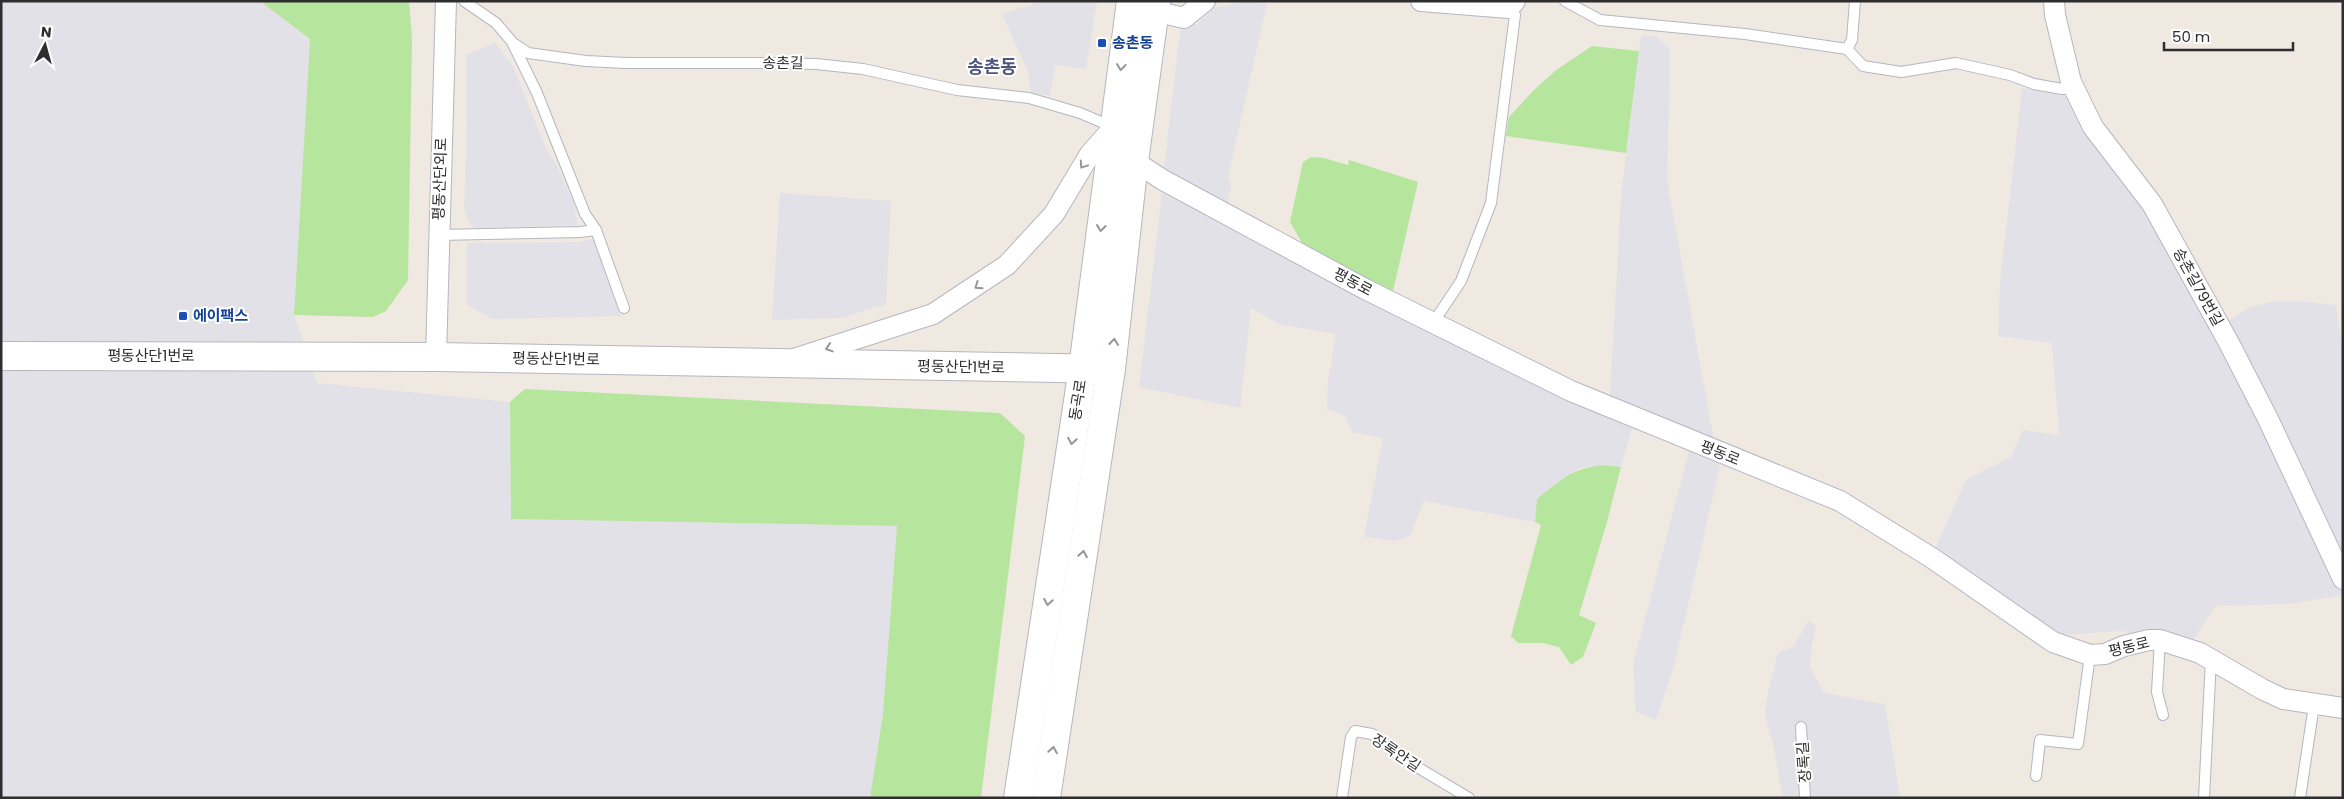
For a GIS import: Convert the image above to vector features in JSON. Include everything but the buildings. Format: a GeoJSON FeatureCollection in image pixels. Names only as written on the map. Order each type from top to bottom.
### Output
{"type":"FeatureCollection","features":[{"type":"Feature","properties":{"kind":"main road","name":"동곡로"},"geometry":{"type":"LineString","coordinates":[[1018,798],[1083,368],[1114,127],[1147,4]]}},
{"type":"Feature","properties":{"kind":"main road","name":"동곡로"},"geometry":{"type":"LineString","coordinates":[[1046,798],[1111,369],[1134,161],[1147,4]]}},
{"type":"Feature","properties":{"kind":"main road","name":"평동산단1번로"},"geometry":{"type":"LineString","coordinates":[[1,356],[436,357],[1111,369]]}},
{"type":"Feature","properties":{"kind":"street","name":"평동산단외로"},"geometry":{"type":"LineString","coordinates":[[436,357],[446,1]]}},
{"type":"Feature","properties":{"kind":"street"},"geometry":{"type":"LineString","coordinates":[[1147,4],[1184,18],[1205,1]]}},
{"type":"Feature","properties":{"kind":"street"},"geometry":{"type":"LineString","coordinates":[[1421,1],[1512,5]]}},
{"type":"Feature","properties":{"kind":"street","name":"송촌길79번길"},"geometry":{"type":"LineString","coordinates":[[2054,1],[2055,15],[2074,88],[2093,127],[2152,204],[2268,419],[2343,578]]}},
{"type":"Feature","properties":{"kind":"street"},"geometry":{"type":"LineString","coordinates":[[779,364],[933,314],[992,276],[1007,265],[1054,214],[1090,154],[1114,127]]}},
{"type":"Feature","properties":{"kind":"street","name":"평동로"},"geometry":{"type":"LineString","coordinates":[[1114,127],[1134,161],[1171,185],[1365,289],[1571,391],[1840,501],[1932,558],[2053,642],[2090,655],[2105,654],[2124,646],[2149,640],[2160,640],[2182,646],[2212,659],[2262,689],[2283,699],[2343,708]]}},
{"type":"Feature","properties":{"kind":"lane","name":"송촌길"},"geometry":{"type":"LineString","coordinates":[[464,1],[496,23],[513,43],[528,53],[586,61],[626,63],[775,62],[863,69],[957,90],[1029,98],[1080,113],[1114,127]]}},
{"type":"Feature","properties":{"kind":"lane"},"geometry":{"type":"LineString","coordinates":[[1565,1],[1600,20],[1745,34],[1847,49],[1864,66],[1902,72],[1956,63],[2010,75],[2034,84],[2062,89],[2074,88]]}},
{"type":"Feature","properties":{"kind":"lane"},"geometry":{"type":"LineString","coordinates":[[1847,49],[1852,40],[1855,1]]}},
{"type":"Feature","properties":{"kind":"lane"},"geometry":{"type":"LineString","coordinates":[[1433,323],[1461,281],[1492,203],[1515,15],[1512,5]]}},
{"type":"Feature","properties":{"kind":"lane"},"geometry":{"type":"LineString","coordinates":[[513,43],[538,93],[585,214],[596,230],[624,308]]}},
{"type":"Feature","properties":{"kind":"lane"},"geometry":{"type":"LineString","coordinates":[[438,235],[596,230]]}},
{"type":"Feature","properties":{"kind":"lane"},"geometry":{"type":"LineString","coordinates":[[2160,640],[2157,692],[2163,716]]}},
{"type":"Feature","properties":{"kind":"lane"},"geometry":{"type":"LineString","coordinates":[[2036,776],[2040,740],[2078,744],[2090,655]]}},
{"type":"Feature","properties":{"kind":"lane"},"geometry":{"type":"LineString","coordinates":[[2204,798],[2212,659]]}},
{"type":"Feature","properties":{"kind":"lane"},"geometry":{"type":"LineString","coordinates":[[2300,798],[2314,705]]}},
{"type":"Feature","properties":{"kind":"lane","name":"장록길"},"geometry":{"type":"LineString","coordinates":[[1801,727],[1805,798]]}},
{"type":"Feature","properties":{"kind":"lane","name":"장록안길"},"geometry":{"type":"LineString","coordinates":[[1342,798],[1351,737],[1355,731],[1372,734],[1407,761],[1469,798]]}},
{"type":"Feature","properties":{"kind":"shaded area"},"geometry":{"type":"Polygon","coordinates":[[[1,1],[260,1],[310,39],[294,315],[317,383],[510,402],[511,519],[897,526],[883,714],[870,798],[1,798],[1,1]]]}},
{"type":"Feature","properties":{"kind":"shaded area"},"geometry":{"type":"Polygon","coordinates":[[[1042,1],[1097,1],[1086,69],[1055,65],[1050,96],[1031,93],[1028,72],[1002,14],[1042,1]]]}},
{"type":"Feature","properties":{"kind":"shaded area"},"geometry":{"type":"Polygon","coordinates":[[[1248,1],[1267,3],[1228,177],[1231,185],[1227,207],[1163,176],[1181,24],[1197,24],[1214,8],[1248,1]]]}},
{"type":"Feature","properties":{"kind":"shaded area"},"geometry":{"type":"Polygon","coordinates":[[[1641,35],[1656,36],[1670,49],[1667,180],[1714,441],[1610,398],[1621,197],[1641,35]]]}},
{"type":"Feature","properties":{"kind":"shaded area"},"geometry":{"type":"Polygon","coordinates":[[[495,43],[513,66],[546,149],[557,166],[573,201],[578,225],[474,228],[467,218],[464,208],[467,128],[466,55],[495,43]]]}},
{"type":"Feature","properties":{"kind":"shaded area"},"geometry":{"type":"Polygon","coordinates":[[[2022,88],[2065,96],[2075,101],[2123,178],[2161,234],[2257,411],[2343,588],[2343,595],[2288,604],[2215,606],[2191,644],[2140,636],[2123,631],[2060,635],[1933,553],[1966,480],[2011,457],[2023,430],[2059,435],[2052,343],[1998,336],[2000,283],[2022,88]]]}},
{"type":"Feature","properties":{"kind":"shaded area"},"geometry":{"type":"Polygon","coordinates":[[[780,193],[891,201],[886,304],[841,318],[772,320],[780,193]]]}},
{"type":"Feature","properties":{"kind":"shaded area"},"geometry":{"type":"Polygon","coordinates":[[[1162,193],[1633,424],[1621,467],[1601,465],[1580,468],[1561,480],[1537,499],[1535,522],[1424,501],[1410,536],[1396,541],[1364,537],[1383,438],[1352,432],[1345,416],[1327,409],[1328,382],[1336,334],[1279,324],[1251,308],[1240,408],[1139,387],[1162,193]]]}},
{"type":"Feature","properties":{"kind":"shaded area"},"geometry":{"type":"Polygon","coordinates":[[[595,238],[621,316],[492,319],[467,305],[467,243],[580,242],[595,238]]]}},
{"type":"Feature","properties":{"kind":"shaded area"},"geometry":{"type":"Polygon","coordinates":[[[2274,301],[2336,305],[2343,355],[2343,560],[2224,324],[2248,308],[2274,301]]]}},
{"type":"Feature","properties":{"kind":"shaded area"},"geometry":{"type":"Polygon","coordinates":[[[1690,448],[1721,461],[1674,666],[1656,720],[1636,712],[1633,665],[1690,448]]]}},
{"type":"Feature","properties":{"kind":"shaded area"},"geometry":{"type":"Polygon","coordinates":[[[1809,620],[1816,626],[1810,667],[1824,693],[1885,704],[1900,798],[1779,798],[1782,795],[1774,748],[1765,715],[1768,693],[1778,653],[1794,646],[1809,620]]]}},
{"type":"Feature","properties":{"kind":"green space"},"geometry":{"type":"Polygon","coordinates":[[[260,1],[409,1],[412,38],[408,280],[386,311],[373,317],[294,315],[310,39],[260,1]]]}},
{"type":"Feature","properties":{"kind":"green space"},"geometry":{"type":"Polygon","coordinates":[[[1592,46],[1639,51],[1626,153],[1506,136],[1509,117],[1534,90],[1555,71],[1592,46]]]}},
{"type":"Feature","properties":{"kind":"green space"},"geometry":{"type":"Polygon","coordinates":[[[1311,157],[1324,158],[1348,165],[1349,160],[1418,182],[1393,291],[1305,248],[1290,222],[1303,162],[1311,157]]]}},
{"type":"Feature","properties":{"kind":"green space"},"geometry":{"type":"Polygon","coordinates":[[[525,389],[1000,413],[1025,436],[981,798],[870,798],[883,714],[897,526],[511,519],[510,402],[525,389]]]}},
{"type":"Feature","properties":{"kind":"green space"},"geometry":{"type":"Polygon","coordinates":[[[1601,465],[1621,467],[1607,522],[1579,615],[1596,623],[1583,657],[1571,665],[1559,647],[1543,643],[1518,643],[1511,636],[1541,525],[1535,522],[1537,499],[1559,481],[1573,473],[1601,465]]]}},
{"type":"Feature","properties":{"kind":"place","name":"송촌동"},"geometry":{"type":"Point","coordinates":[1102,43]}},
{"type":"Feature","properties":{"kind":"place","name":"에이팩스"},"geometry":{"type":"Point","coordinates":[183,316]}},
{"type":"Feature","properties":{"kind":"district","name":"송촌동"},"geometry":{"type":"Point","coordinates":[992,67]}}]}
